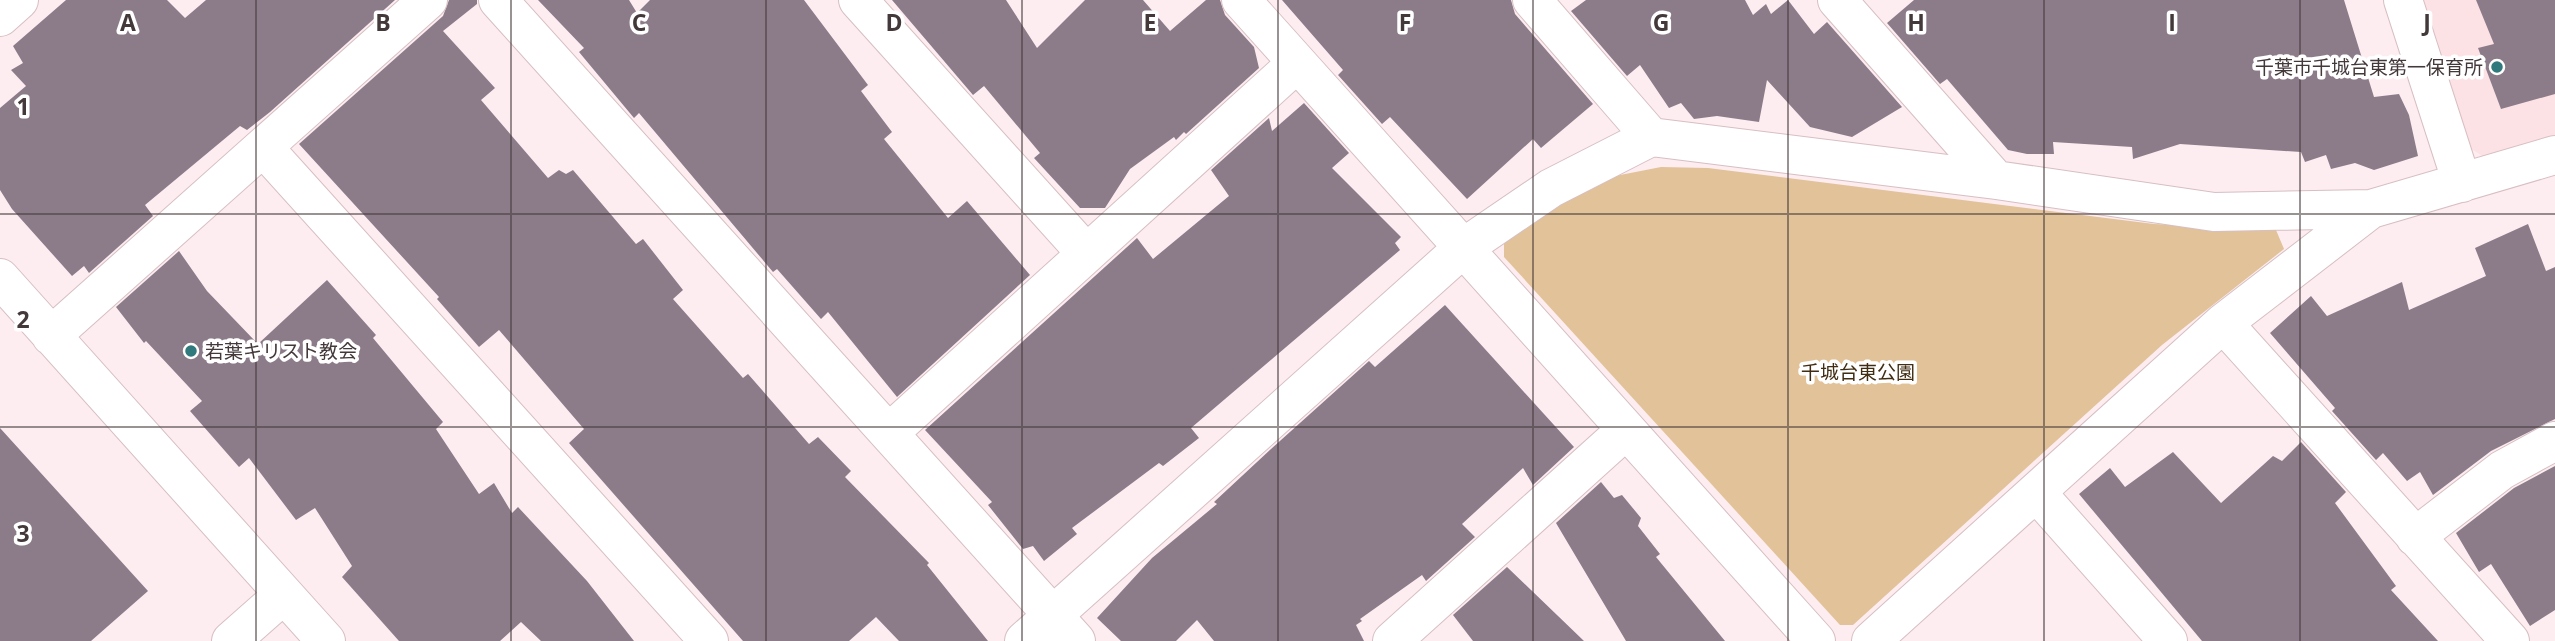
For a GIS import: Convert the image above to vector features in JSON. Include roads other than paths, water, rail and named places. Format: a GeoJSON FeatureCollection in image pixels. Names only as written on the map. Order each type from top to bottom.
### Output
{"type":"FeatureCollection","features":[{"type":"Feature","properties":{"kind":"street"},"geometry":{"type":"LineString","coordinates":[[0,17],[19,0]]}},
{"type":"Feature","properties":{"kind":"street"},"geometry":{"type":"LineString","coordinates":[[51,335],[428,0]]}},
{"type":"Feature","properties":{"kind":"street"},"geometry":{"type":"LineString","coordinates":[[498,0],[1064,628]]}},
{"type":"Feature","properties":{"kind":"street"},"geometry":{"type":"LineString","coordinates":[[858,0],[1085,252]]}},
{"type":"Feature","properties":{"kind":"street"},"geometry":{"type":"LineString","coordinates":[[1241,0],[1816,641]]}},
{"type":"Feature","properties":{"kind":"street"},"geometry":{"type":"LineString","coordinates":[[1532,0],[1651,136]]}},
{"type":"Feature","properties":{"kind":"street"},"geometry":{"type":"LineString","coordinates":[[1838,0],[1996,180]]}},
{"type":"Feature","properties":{"kind":"street"},"geometry":{"type":"LineString","coordinates":[[2403,0],[2462,183]]}},
{"type":"Feature","properties":{"kind":"street"},"geometry":{"type":"LineString","coordinates":[[890,432],[1085,252],[1297,63]]}},
{"type":"Feature","properties":{"kind":"street"},"geometry":{"type":"LineString","coordinates":[[1024,641],[1064,628],[1463,248],[1551,188],[1651,136],[1996,180],[2214,212],[2371,209],[2555,155]]}},
{"type":"Feature","properties":{"kind":"street"},"geometry":{"type":"LineString","coordinates":[[263,147],[709,641]]}},
{"type":"Feature","properties":{"kind":"street"},"geometry":{"type":"LineString","coordinates":[[1871,641],[2223,323],[2371,209]]}},
{"type":"Feature","properties":{"kind":"street"},"geometry":{"type":"LineString","coordinates":[[0,278],[326,641]]}},
{"type":"Feature","properties":{"kind":"street"},"geometry":{"type":"LineString","coordinates":[[2223,323],[2510,641]]}},
{"type":"Feature","properties":{"kind":"street"},"geometry":{"type":"LineString","coordinates":[[1414,634],[1626,430]]}},
{"type":"Feature","properties":{"kind":"street"},"geometry":{"type":"LineString","coordinates":[[2415,537],[2502,470],[2555,441]]}},
{"type":"Feature","properties":{"kind":"street"},"geometry":{"type":"LineString","coordinates":[[2036,492],[2168,641]]}},
{"type":"Feature","properties":{"kind":"street"},"geometry":{"type":"LineString","coordinates":[[231,641],[283,594]]}},
{"type":"Feature","properties":{"kind":"place","name":"千葉市千城台東第一保育所"},"geometry":{"type":"Point","coordinates":[2497,67]}},
{"type":"Feature","properties":{"kind":"place","name":"若葉キリスト教会"},"geometry":{"type":"Point","coordinates":[191,351]}},
{"type":"Feature","properties":{"kind":"park label","name":"千城台東公園"},"geometry":{"type":"Point","coordinates":[1858,372]}}]}
